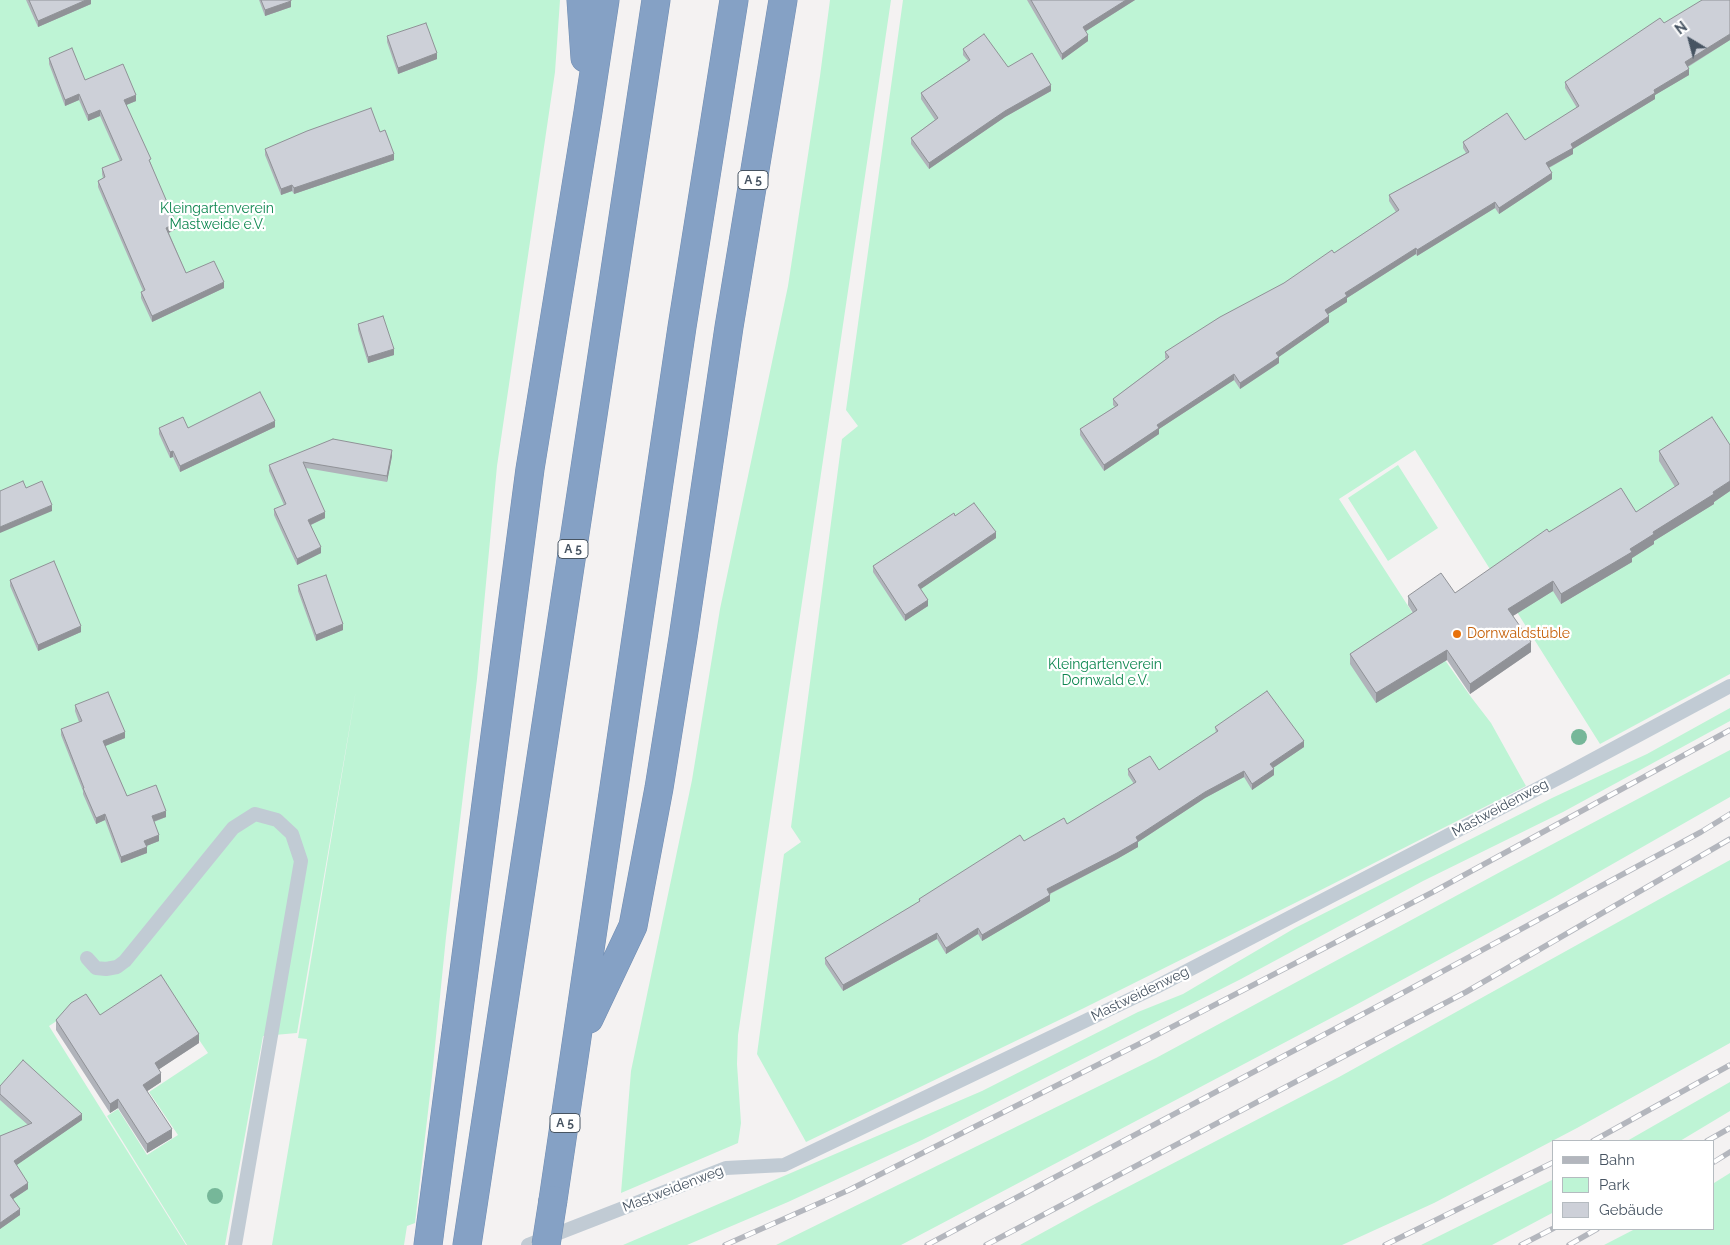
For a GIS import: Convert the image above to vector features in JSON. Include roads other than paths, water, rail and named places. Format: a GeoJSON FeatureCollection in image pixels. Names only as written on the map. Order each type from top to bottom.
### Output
{"type":"FeatureCollection","features":[{"type":"Feature","properties":{"kind":"highway"},"geometry":{"type":"LineString","coordinates":[[581,0],[588,112]]}},
{"type":"Feature","properties":{"kind":"highway"},"geometry":{"type":"LineString","coordinates":[[428,1243],[530,469],[605,0]]}},
{"type":"Feature","properties":{"kind":"highway","name":"A 5"},"geometry":{"type":"LineString","coordinates":[[468,1236],[656,0]]}},
{"type":"Feature","properties":{"kind":"highway","name":"A 5"},"geometry":{"type":"LineString","coordinates":[[546,1245],[680,337],[734,0]]}},
{"type":"Feature","properties":{"kind":"highway","name":"A 5"},"geometry":{"type":"LineString","coordinates":[[576,1045],[633,926],[659,788],[682,647],[729,327],[783,0]]}},
{"type":"Feature","properties":{"kind":"highway"},"geometry":{"type":"LineString","coordinates":[[778,32],[788,0]]}},
{"type":"Feature","properties":{"kind":"lane","name":"Mastweidenweg"},"geometry":{"type":"LineString","coordinates":[[528,1245],[726,1168],[784,1165],[1156,987],[1730,686]]}},
{"type":"Feature","properties":{"kind":"lane"},"geometry":{"type":"LineString","coordinates":[[87,958],[96,968],[106,969],[117,967],[125,961],[233,828],[255,814],[278,820],[292,834],[301,861],[235,1245]]}},
{"type":"Feature","properties":{"kind":"railway"},"geometry":{"type":"LineString","coordinates":[[725,1245],[849,1190],[1139,1044],[1433,892],[1730,730]]}},
{"type":"Feature","properties":{"kind":"railway"},"geometry":{"type":"LineString","coordinates":[[927,1245],[1397,996],[1701,832],[1730,814]]}},
{"type":"Feature","properties":{"kind":"railway"},"geometry":{"type":"LineString","coordinates":[[986,1245],[1466,992],[1730,839]]}},
{"type":"Feature","properties":{"kind":"railway"},"geometry":{"type":"LineString","coordinates":[[1595,1140],[1730,1065]]}},
{"type":"Feature","properties":{"kind":"railway"},"geometry":{"type":"LineString","coordinates":[[1709,1140],[1730,1128]]}},
{"type":"Feature","properties":{"kind":"railway"},"geometry":{"type":"LineString","coordinates":[[1715,1161],[1730,1152]]}},
{"type":"Feature","properties":{"kind":"railway"},"geometry":{"type":"LineString","coordinates":[[1385,1245],[1552,1163]]}},
{"type":"Feature","properties":{"kind":"railway"},"geometry":{"type":"LineString","coordinates":[[1521,1245],[1552,1229]]}},
{"type":"Feature","properties":{"kind":"railway"},"geometry":{"type":"LineString","coordinates":[[1569,1245],[1595,1230]]}},
{"type":"Feature","properties":{"kind":"place","name":"Dornwaldstüble"},"geometry":{"type":"Point","coordinates":[1457,634]}},
{"type":"Feature","properties":{"kind":"park label","name":"Kleingartenverein Mastweide e.V."},"geometry":{"type":"Point","coordinates":[217,217]}},
{"type":"Feature","properties":{"kind":"park label","name":"Kleingartenverein Dornwald e.V."},"geometry":{"type":"Point","coordinates":[1105,674]}}]}
